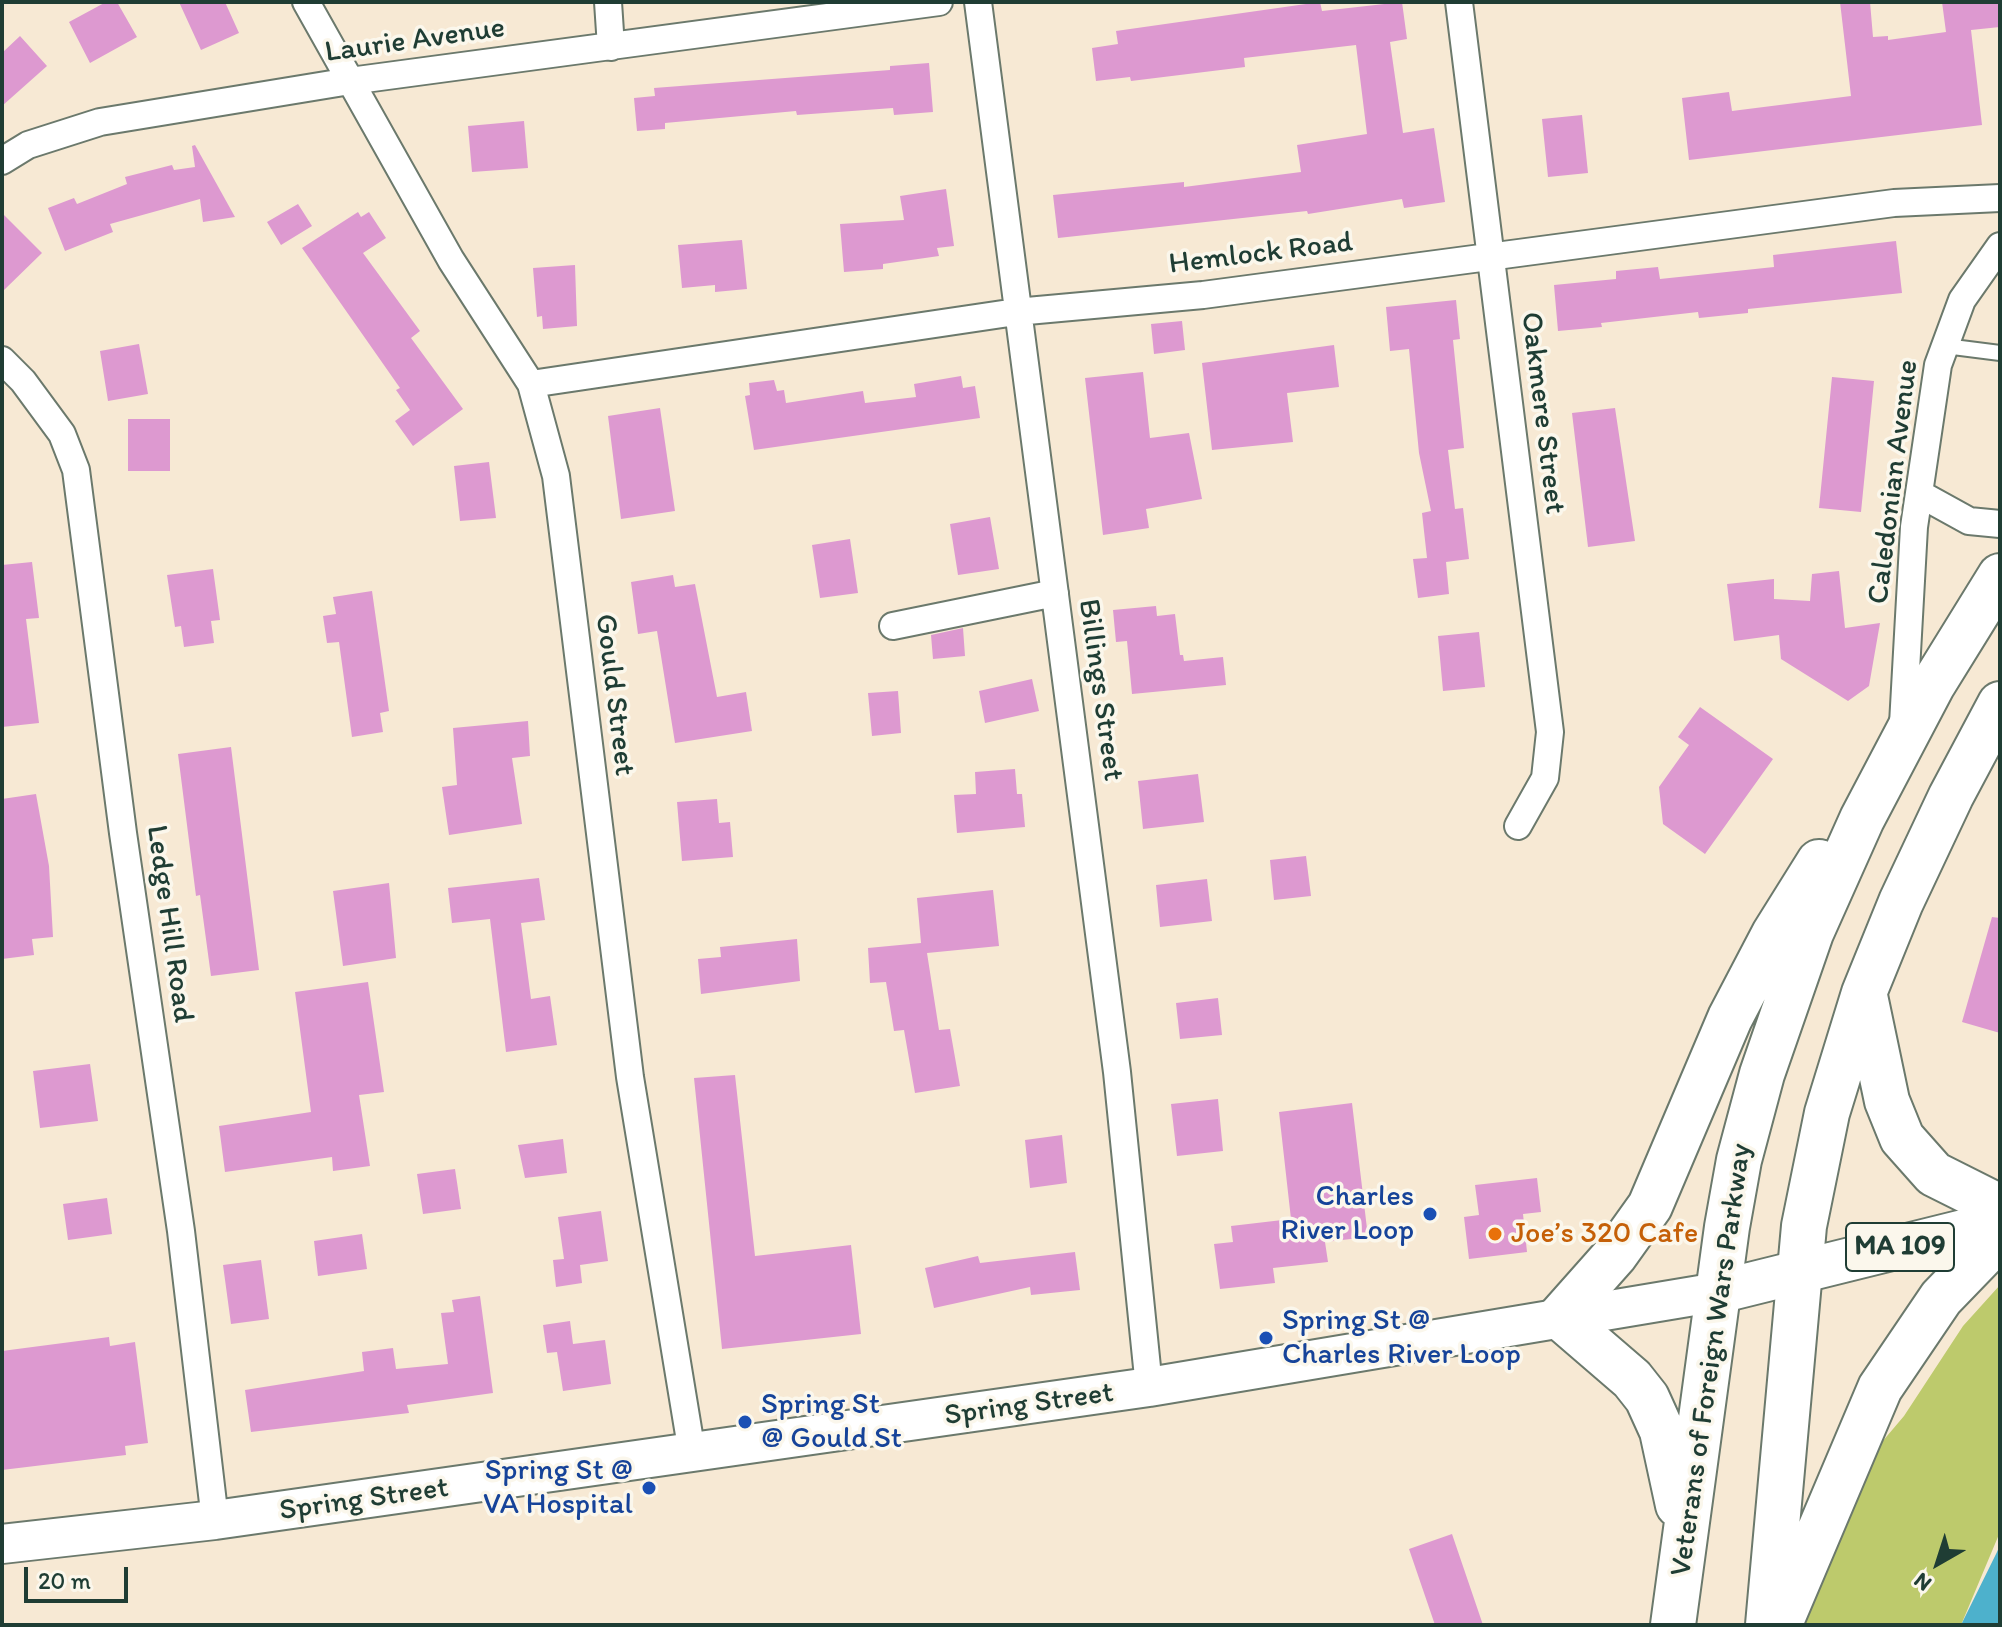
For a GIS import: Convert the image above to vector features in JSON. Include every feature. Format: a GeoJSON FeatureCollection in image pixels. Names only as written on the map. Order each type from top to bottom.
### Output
{"type":"FeatureCollection","features":[{"type":"Feature","properties":{"kind":"highway","name":"Veterans of Foreign Wars Parkway"},"geometry":{"type":"LineString","coordinates":[[1673,1625],[1739,1160],[1772,1041],[1840,865],[1902,742],[2000,576]]}},
{"type":"Feature","properties":{"kind":"highway"},"geometry":{"type":"LineString","coordinates":[[1768,1625],[1800,1274],[1816,1162],[1864,993],[1913,873],[2000,704]]}},
{"type":"Feature","properties":{"kind":"highway"},"geometry":{"type":"LineString","coordinates":[[1685,1541],[1664,1439],[1652,1407],[1632,1379],[1560,1317],[1644,1216],[1717,1046],[1768,944],[1809,876],[1902,742]]}},
{"type":"Feature","properties":{"kind":"highway"},"geometry":{"type":"LineString","coordinates":[[1864,993],[1887,1101],[1902,1138],[1934,1174],[2000,1207]]}},
{"type":"Feature","properties":{"kind":"highway"},"geometry":{"type":"LineString","coordinates":[[1780,1625],[1880,1388],[1941,1298],[2000,1237]]}},
{"type":"Feature","properties":{"kind":"main road","name":"Spring Street"},"geometry":{"type":"LineString","coordinates":[[2,1544],[215,1520],[1149,1387],[1718,1292],[2000,1222]]}},
{"type":"Feature","properties":{"kind":"street","name":"Gould Street"},"geometry":{"type":"LineString","coordinates":[[306,2],[451,260],[531,384],[556,476],[630,1077],[692,1453]]}},
{"type":"Feature","properties":{"kind":"street"},"geometry":{"type":"LineString","coordinates":[[608,2],[611,47]]}},
{"type":"Feature","properties":{"kind":"street","name":"Laurie Avenue"},"geometry":{"type":"LineString","coordinates":[[2,161],[28,145],[100,122],[350,81],[939,2]]}},
{"type":"Feature","properties":{"kind":"street","name":"Billings Street"},"geometry":{"type":"LineString","coordinates":[[978,2],[1117,1072],[1149,1387]]}},
{"type":"Feature","properties":{"kind":"street","name":"Oakmere Street"},"geometry":{"type":"LineString","coordinates":[[1459,2],[1550,732],[1545,778],[1518,826]]}},
{"type":"Feature","properties":{"kind":"street","name":"Hemlock Road"},"geometry":{"type":"LineString","coordinates":[[531,384],[1016,312],[1203,295],[1894,203],[2000,198]]}},
{"type":"Feature","properties":{"kind":"street","name":"Caledonian Avenue"},"geometry":{"type":"LineString","coordinates":[[1902,742],[1914,527],[1938,365],[1962,300],[2000,246]]}},
{"type":"Feature","properties":{"kind":"street","name":"Ledge Hill Road"},"geometry":{"type":"LineString","coordinates":[[2,360],[23,381],[62,434],[76,470],[123,833],[181,1231],[215,1520]]}},
{"type":"Feature","properties":{"kind":"street"},"geometry":{"type":"LineString","coordinates":[[1920,494],[1969,521],[2000,524]]}},
{"type":"Feature","properties":{"kind":"street"},"geometry":{"type":"LineString","coordinates":[[893,626],[1055,593]]}},
{"type":"Feature","properties":{"kind":"lane"},"geometry":{"type":"LineString","coordinates":[[1945,346],[2000,353]]}},
{"type":"Feature","properties":{"kind":"green space"},"geometry":{"type":"Polygon","coordinates":[[[2000,1285],[2000,1532],[1961,1625],[1794,1625],[1876,1449],[1904,1416],[1963,1326],[2000,1285]]]}},
{"type":"Feature","properties":{"kind":"water"},"geometry":{"type":"Polygon","coordinates":[[[2000,1545],[2000,1625],[1961,1625],[1997,1552],[2000,1545]]]}},
{"type":"Feature","properties":{"kind":"building"},"geometry":{"type":"Polygon","coordinates":[[[106,2],[117,2],[137,37],[90,63],[69,22],[106,2]]]}},
{"type":"Feature","properties":{"kind":"building"},"geometry":{"type":"Polygon","coordinates":[[[179,2],[225,2],[239,33],[201,50],[179,2]]]}},
{"type":"Feature","properties":{"kind":"building"},"geometry":{"type":"Polygon","coordinates":[[[1320,2],[1322,11],[1402,2],[1407,39],[1390,42],[1403,133],[1434,128],[1445,202],[1404,208],[1402,199],[1308,214],[1307,211],[1058,238],[1053,195],[1184,182],[1184,187],[1301,172],[1297,145],[1367,134],[1356,45],[1244,58],[1245,67],[1131,81],[1130,77],[1096,81],[1092,48],[1118,44],[1116,31],[1320,2]]]}},
{"type":"Feature","properties":{"kind":"building"},"geometry":{"type":"Polygon","coordinates":[[[1840,2],[1870,2],[1873,37],[1888,36],[1888,40],[1946,32],[1942,2],[2000,2],[2000,27],[1971,30],[1982,125],[1689,160],[1682,98],[1729,92],[1732,111],[1851,96],[1840,2]]]}},
{"type":"Feature","properties":{"kind":"building"},"geometry":{"type":"Polygon","coordinates":[[[20,36],[47,66],[2,106],[2,53],[20,36]]]}},
{"type":"Feature","properties":{"kind":"building"},"geometry":{"type":"Polygon","coordinates":[[[929,63],[933,112],[894,115],[893,108],[797,115],[796,111],[665,123],[665,129],[637,131],[634,98],[655,96],[654,88],[890,70],[890,66],[929,63]]]}},
{"type":"Feature","properties":{"kind":"building"},"geometry":{"type":"Polygon","coordinates":[[[1582,115],[1588,173],[1548,177],[1542,119],[1582,115]]]}},
{"type":"Feature","properties":{"kind":"building"},"geometry":{"type":"Polygon","coordinates":[[[524,121],[528,168],[472,172],[468,126],[524,121]]]}},
{"type":"Feature","properties":{"kind":"building"},"geometry":{"type":"Polygon","coordinates":[[[195,145],[235,217],[203,222],[200,199],[110,224],[113,232],[65,251],[48,208],[74,198],[77,204],[127,184],[125,177],[172,165],[174,170],[195,167],[192,146],[195,145]]]}},
{"type":"Feature","properties":{"kind":"building"},"geometry":{"type":"Polygon","coordinates":[[[946,189],[954,246],[937,248],[939,256],[883,264],[883,269],[844,272],[840,224],[904,220],[900,196],[946,189]]]}},
{"type":"Feature","properties":{"kind":"building"},"geometry":{"type":"Polygon","coordinates":[[[298,204],[312,226],[281,245],[267,222],[298,204]]]}},
{"type":"Feature","properties":{"kind":"building"},"geometry":{"type":"Polygon","coordinates":[[[358,212],[361,217],[369,212],[386,238],[363,253],[420,331],[411,338],[463,409],[413,446],[395,421],[410,410],[396,390],[400,388],[302,248],[358,212]]]}},
{"type":"Feature","properties":{"kind":"building"},"geometry":{"type":"Polygon","coordinates":[[[2,213],[42,253],[2,292],[2,213]]]}},
{"type":"Feature","properties":{"kind":"building"},"geometry":{"type":"Polygon","coordinates":[[[742,240],[747,289],[715,292],[715,285],[682,288],[678,245],[742,240]]]}},
{"type":"Feature","properties":{"kind":"building"},"geometry":{"type":"Polygon","coordinates":[[[1896,241],[1902,293],[1748,309],[1748,313],[1699,318],[1698,312],[1558,331],[1554,285],[1616,279],[1616,271],[1658,267],[1660,279],[1774,267],[1773,255],[1896,241]]]}},
{"type":"Feature","properties":{"kind":"building"},"geometry":{"type":"Polygon","coordinates":[[[575,265],[577,326],[543,329],[542,316],[537,317],[533,268],[575,265]]]}},
{"type":"Feature","properties":{"kind":"building"},"geometry":{"type":"Polygon","coordinates":[[[1456,300],[1460,339],[1453,340],[1464,448],[1448,450],[1455,509],[1463,508],[1469,559],[1446,562],[1449,594],[1418,598],[1413,559],[1427,558],[1422,513],[1431,511],[1419,453],[1409,349],[1390,351],[1386,307],[1456,300]]]}},
{"type":"Feature","properties":{"kind":"building"},"geometry":{"type":"Polygon","coordinates":[[[1182,321],[1185,350],[1154,354],[1151,324],[1182,321]]]}},
{"type":"Feature","properties":{"kind":"building"},"geometry":{"type":"Polygon","coordinates":[[[139,344],[148,394],[108,401],[100,351],[139,344]]]}},
{"type":"Feature","properties":{"kind":"building"},"geometry":{"type":"Polygon","coordinates":[[[1334,345],[1339,387],[1287,393],[1293,442],[1212,450],[1202,363],[1334,345]]]}},
{"type":"Feature","properties":{"kind":"building"},"geometry":{"type":"Polygon","coordinates":[[[1143,372],[1150,438],[1189,433],[1202,499],[1146,509],[1149,528],[1103,535],[1085,378],[1143,372]]]}},
{"type":"Feature","properties":{"kind":"building"},"geometry":{"type":"Polygon","coordinates":[[[961,376],[963,388],[975,386],[980,418],[754,450],[745,396],[750,395],[749,383],[774,380],[777,391],[784,390],[786,403],[863,391],[865,403],[916,397],[914,384],[961,376]]]}},
{"type":"Feature","properties":{"kind":"building"},"geometry":{"type":"Polygon","coordinates":[[[1832,377],[1874,381],[1861,512],[1819,508],[1832,377]]]}},
{"type":"Feature","properties":{"kind":"building"},"geometry":{"type":"Polygon","coordinates":[[[660,408],[675,511],[621,519],[608,416],[660,408]]]}},
{"type":"Feature","properties":{"kind":"building"},"geometry":{"type":"Polygon","coordinates":[[[1615,408],[1635,541],[1588,547],[1572,413],[1615,408]]]}},
{"type":"Feature","properties":{"kind":"building"},"geometry":{"type":"Polygon","coordinates":[[[128,419],[170,419],[170,471],[128,471],[128,419]]]}},
{"type":"Feature","properties":{"kind":"building"},"geometry":{"type":"Polygon","coordinates":[[[489,462],[496,518],[460,521],[454,466],[489,462]]]}},
{"type":"Feature","properties":{"kind":"building"},"geometry":{"type":"Polygon","coordinates":[[[990,517],[999,569],[958,575],[950,524],[990,517]]]}},
{"type":"Feature","properties":{"kind":"building"},"geometry":{"type":"Polygon","coordinates":[[[850,539],[858,593],[820,598],[812,545],[850,539]]]}},
{"type":"Feature","properties":{"kind":"building"},"geometry":{"type":"Polygon","coordinates":[[[32,562],[39,618],[26,619],[39,723],[2,727],[2,565],[32,562]]]}},
{"type":"Feature","properties":{"kind":"building"},"geometry":{"type":"Polygon","coordinates":[[[213,569],[220,620],[211,621],[214,643],[184,647],[181,626],[175,627],[167,575],[213,569]]]}},
{"type":"Feature","properties":{"kind":"building"},"geometry":{"type":"Polygon","coordinates":[[[1839,571],[1845,628],[1880,623],[1869,686],[1848,701],[1781,659],[1779,635],[1734,641],[1727,584],[1774,579],[1774,599],[1810,601],[1812,574],[1839,571]]]}},
{"type":"Feature","properties":{"kind":"building"},"geometry":{"type":"Polygon","coordinates":[[[673,575],[675,587],[695,584],[717,697],[746,692],[752,731],[675,743],[657,631],[638,634],[631,582],[673,575]]]}},
{"type":"Feature","properties":{"kind":"building"},"geometry":{"type":"Polygon","coordinates":[[[372,591],[389,711],[380,713],[383,732],[352,737],[339,642],[327,643],[323,616],[336,614],[333,597],[372,591]]]}},
{"type":"Feature","properties":{"kind":"building"},"geometry":{"type":"Polygon","coordinates":[[[1156,606],[1157,616],[1175,614],[1180,655],[1183,655],[1184,661],[1223,657],[1226,685],[1132,694],[1127,641],[1116,642],[1113,610],[1156,606]]]}},
{"type":"Feature","properties":{"kind":"building"},"geometry":{"type":"Polygon","coordinates":[[[963,628],[965,656],[933,659],[931,635],[963,628]]]}},
{"type":"Feature","properties":{"kind":"building"},"geometry":{"type":"Polygon","coordinates":[[[1479,632],[1485,687],[1443,691],[1438,636],[1479,632]]]}},
{"type":"Feature","properties":{"kind":"building"},"geometry":{"type":"Polygon","coordinates":[[[1032,679],[1039,711],[985,723],[979,691],[1032,679]]]}},
{"type":"Feature","properties":{"kind":"building"},"geometry":{"type":"Polygon","coordinates":[[[898,691],[901,733],[872,736],[868,693],[898,691]]]}},
{"type":"Feature","properties":{"kind":"building"},"geometry":{"type":"Polygon","coordinates":[[[1700,707],[1773,759],[1705,854],[1663,824],[1659,787],[1689,745],[1678,737],[1700,707]]]}},
{"type":"Feature","properties":{"kind":"building"},"geometry":{"type":"Polygon","coordinates":[[[528,721],[530,756],[512,758],[522,824],[449,835],[442,787],[457,785],[453,728],[528,721]]]}},
{"type":"Feature","properties":{"kind":"building"},"geometry":{"type":"Polygon","coordinates":[[[231,747],[259,970],[211,976],[200,895],[196,896],[178,754],[231,747]]]}},
{"type":"Feature","properties":{"kind":"building"},"geometry":{"type":"Polygon","coordinates":[[[1015,769],[1017,794],[1022,794],[1025,827],[957,833],[954,795],[976,794],[975,772],[1015,769]]]}},
{"type":"Feature","properties":{"kind":"building"},"geometry":{"type":"Polygon","coordinates":[[[1198,774],[1204,822],[1143,829],[1138,781],[1198,774]]]}},
{"type":"Feature","properties":{"kind":"building"},"geometry":{"type":"Polygon","coordinates":[[[36,794],[49,866],[53,937],[32,939],[34,955],[2,959],[2,799],[36,794]]]}},
{"type":"Feature","properties":{"kind":"building"},"geometry":{"type":"Polygon","coordinates":[[[717,799],[719,823],[730,822],[733,857],[682,861],[677,802],[717,799]]]}},
{"type":"Feature","properties":{"kind":"building"},"geometry":{"type":"Polygon","coordinates":[[[1306,856],[1311,896],[1274,900],[1270,860],[1306,856]]]}},
{"type":"Feature","properties":{"kind":"building"},"geometry":{"type":"Polygon","coordinates":[[[539,878],[545,920],[521,923],[531,999],[550,996],[557,1045],[506,1052],[490,919],[452,923],[448,888],[539,878]]]}},
{"type":"Feature","properties":{"kind":"building"},"geometry":{"type":"Polygon","coordinates":[[[1207,879],[1212,921],[1160,927],[1156,885],[1207,879]]]}},
{"type":"Feature","properties":{"kind":"building"},"geometry":{"type":"Polygon","coordinates":[[[389,883],[396,958],[343,966],[333,891],[389,883]]]}},
{"type":"Feature","properties":{"kind":"building"},"geometry":{"type":"Polygon","coordinates":[[[993,890],[999,946],[927,953],[939,1030],[950,1029],[960,1086],[915,1093],[904,1030],[894,1031],[886,982],[870,983],[868,948],[921,943],[917,898],[993,890]]]}},
{"type":"Feature","properties":{"kind":"building"},"geometry":{"type":"Polygon","coordinates":[[[1992,917],[2000,918],[2000,1033],[1962,1022],[1992,917]]]}},
{"type":"Feature","properties":{"kind":"building"},"geometry":{"type":"Polygon","coordinates":[[[797,939],[800,981],[701,994],[698,959],[721,957],[720,947],[797,939]]]}},
{"type":"Feature","properties":{"kind":"building"},"geometry":{"type":"Polygon","coordinates":[[[368,982],[384,1092],[359,1095],[370,1166],[333,1171],[332,1157],[225,1172],[219,1126],[311,1112],[295,992],[368,982]]]}},
{"type":"Feature","properties":{"kind":"building"},"geometry":{"type":"Polygon","coordinates":[[[1218,998],[1222,1035],[1180,1039],[1176,1003],[1218,998]]]}},
{"type":"Feature","properties":{"kind":"building"},"geometry":{"type":"Polygon","coordinates":[[[90,1064],[98,1121],[40,1128],[33,1071],[90,1064]]]}},
{"type":"Feature","properties":{"kind":"building"},"geometry":{"type":"Polygon","coordinates":[[[735,1075],[755,1256],[851,1245],[861,1334],[722,1349],[694,1078],[735,1075]]]}},
{"type":"Feature","properties":{"kind":"building"},"geometry":{"type":"Polygon","coordinates":[[[1218,1099],[1223,1151],[1177,1156],[1171,1104],[1218,1099]]]}},
{"type":"Feature","properties":{"kind":"building"},"geometry":{"type":"Polygon","coordinates":[[[1352,1103],[1368,1237],[1325,1242],[1328,1262],[1273,1268],[1275,1283],[1220,1289],[1214,1244],[1233,1242],[1231,1226],[1291,1219],[1279,1112],[1352,1103]]]}},
{"type":"Feature","properties":{"kind":"building"},"geometry":{"type":"Polygon","coordinates":[[[1062,1135],[1067,1183],[1030,1188],[1025,1140],[1062,1135]]]}},
{"type":"Feature","properties":{"kind":"building"},"geometry":{"type":"Polygon","coordinates":[[[563,1139],[567,1173],[525,1178],[518,1145],[563,1139]]]}},
{"type":"Feature","properties":{"kind":"building"},"geometry":{"type":"Polygon","coordinates":[[[455,1169],[461,1209],[423,1214],[417,1174],[455,1169]]]}},
{"type":"Feature","properties":{"kind":"building","name":"Joe’s 320 Cafe"},"geometry":{"type":"Polygon","coordinates":[[[1537,1178],[1541,1212],[1523,1214],[1527,1252],[1469,1259],[1464,1217],[1479,1215],[1475,1185],[1537,1178]]]}},
{"type":"Feature","properties":{"kind":"building"},"geometry":{"type":"Polygon","coordinates":[[[107,1198],[112,1234],[68,1240],[63,1204],[107,1198]]]}},
{"type":"Feature","properties":{"kind":"building"},"geometry":{"type":"Polygon","coordinates":[[[601,1211],[608,1261],[580,1265],[582,1283],[556,1287],[553,1260],[564,1259],[558,1217],[601,1211]]]}},
{"type":"Feature","properties":{"kind":"building"},"geometry":{"type":"Polygon","coordinates":[[[362,1234],[367,1269],[318,1276],[314,1241],[362,1234]]]}},
{"type":"Feature","properties":{"kind":"building"},"geometry":{"type":"Polygon","coordinates":[[[1075,1252],[1080,1290],[1031,1295],[1030,1287],[934,1308],[925,1268],[978,1256],[980,1263],[1075,1252]]]}},
{"type":"Feature","properties":{"kind":"building"},"geometry":{"type":"Polygon","coordinates":[[[261,1260],[269,1319],[231,1324],[223,1265],[261,1260]]]}},
{"type":"Feature","properties":{"kind":"building"},"geometry":{"type":"Polygon","coordinates":[[[480,1296],[493,1393],[407,1405],[409,1413],[251,1432],[245,1390],[364,1371],[362,1352],[393,1348],[396,1369],[448,1364],[441,1313],[454,1312],[452,1300],[480,1296]]]}},
{"type":"Feature","properties":{"kind":"building"},"geometry":{"type":"Polygon","coordinates":[[[570,1321],[573,1344],[605,1340],[611,1384],[563,1391],[557,1352],[547,1353],[543,1325],[570,1321]]]}},
{"type":"Feature","properties":{"kind":"building"},"geometry":{"type":"Polygon","coordinates":[[[109,1337],[110,1346],[135,1342],[148,1443],[125,1446],[126,1455],[2,1470],[2,1351],[109,1337]]]}},
{"type":"Feature","properties":{"kind":"building"},"geometry":{"type":"Polygon","coordinates":[[[1452,1534],[1483,1625],[1435,1625],[1409,1549],[1452,1534]]]}},
{"type":"Feature","properties":{"kind":"place","name":"Charles River Loop"},"geometry":{"type":"Point","coordinates":[1430,1214]}},
{"type":"Feature","properties":{"kind":"place","name":"Joe’s 320 Cafe"},"geometry":{"type":"Point","coordinates":[1495,1234]}},
{"type":"Feature","properties":{"kind":"place","name":"Spring St @ Charles River Loop"},"geometry":{"type":"Point","coordinates":[1266,1338]}},
{"type":"Feature","properties":{"kind":"place","name":"Spring St @ Gould St"},"geometry":{"type":"Point","coordinates":[745,1422]}},
{"type":"Feature","properties":{"kind":"place","name":"Spring St @ VA Hospital"},"geometry":{"type":"Point","coordinates":[649,1488]}}]}
